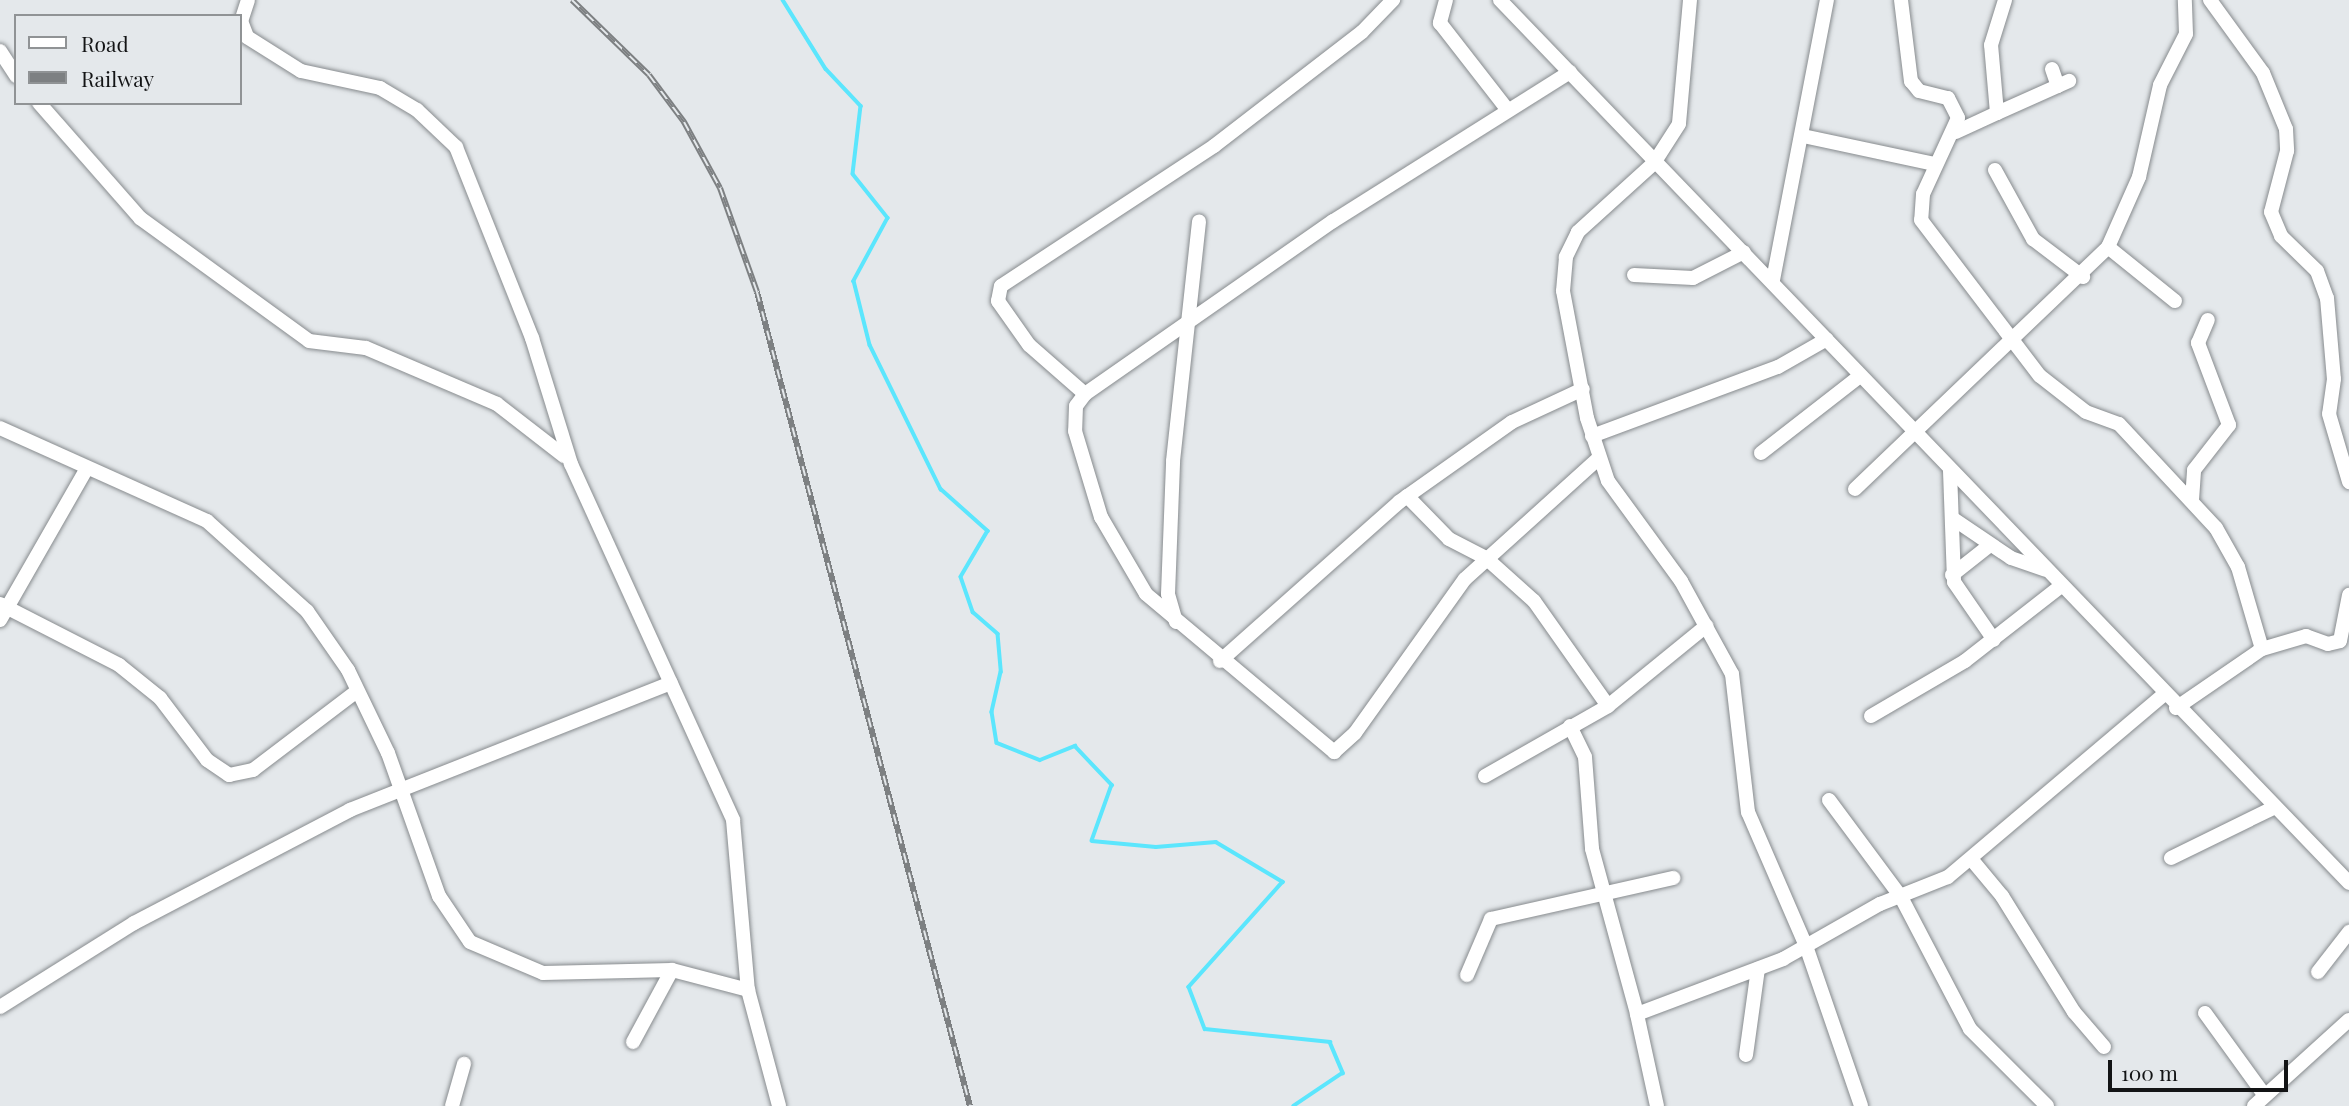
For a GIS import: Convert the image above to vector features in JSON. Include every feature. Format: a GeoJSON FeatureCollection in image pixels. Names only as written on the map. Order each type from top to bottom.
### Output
{"type":"FeatureCollection","features":[{"type":"Feature","properties":{"kind":"street"},"geometry":{"type":"LineString","coordinates":[[242,18],[248,0]]}},
{"type":"Feature","properties":{"kind":"street"},"geometry":{"type":"LineString","coordinates":[[1085,394],[1029,345],[998,301],[1002,286],[1214,146],[1362,32],[1393,0]]}},
{"type":"Feature","properties":{"kind":"street"},"geometry":{"type":"LineString","coordinates":[[1446,0],[1440,23],[1507,109]]}},
{"type":"Feature","properties":{"kind":"street"},"geometry":{"type":"LineString","coordinates":[[1500,0],[1654,163],[1773,280],[1860,376],[2176,708],[2349,883]]}},
{"type":"Feature","properties":{"kind":"street"},"geometry":{"type":"LineString","coordinates":[[1690,0],[1681,118],[1654,163],[1587,223],[1566,257],[1563,291],[1598,459],[1706,626],[1737,687],[1748,811],[1806,946],[1861,1106]]}},
{"type":"Feature","properties":{"kind":"street"},"geometry":{"type":"LineString","coordinates":[[1773,280],[1803,136],[1827,0]]}},
{"type":"Feature","properties":{"kind":"street"},"geometry":{"type":"LineString","coordinates":[[1900,0],[1911,81],[1919,92],[1948,98],[1957,114],[1956,132],[1935,164],[1921,220],[2010,339],[2050,386],[2086,412],[2119,424],[2192,500],[2232,553],[2262,649]]}},
{"type":"Feature","properties":{"kind":"street"},"geometry":{"type":"LineString","coordinates":[[1997,113],[1991,45],[2005,0]]}},
{"type":"Feature","properties":{"kind":"street"},"geometry":{"type":"LineString","coordinates":[[1855,489],[2010,339],[2083,277],[2108,247],[2139,177],[2160,85],[2186,34],[2185,0]]}},
{"type":"Feature","properties":{"kind":"street"},"geometry":{"type":"LineString","coordinates":[[2210,0],[2263,73],[2286,129],[2287,151],[2271,212],[2281,236],[2317,271],[2327,298],[2334,379],[2329,414],[2349,482]]}},
{"type":"Feature","properties":{"kind":"street"},"geometry":{"type":"LineString","coordinates":[[242,24],[247,37],[301,71],[380,88],[416,110],[456,147],[532,338],[570,464],[733,820],[748,990],[779,1106]]}},
{"type":"Feature","properties":{"kind":"street"},"geometry":{"type":"LineString","coordinates":[[0,51],[14,73]]}},
{"type":"Feature","properties":{"kind":"street"},"geometry":{"type":"LineString","coordinates":[[1956,132],[2064,83],[2052,69]]}},
{"type":"Feature","properties":{"kind":"street"},"geometry":{"type":"LineString","coordinates":[[1570,72],[1507,109],[1333,221],[1184,331],[1085,394],[1076,406],[1075,431],[1093,497],[1134,578],[1177,625],[1334,752],[1486,558],[1598,459]]}},
{"type":"Feature","properties":{"kind":"street"},"geometry":{"type":"LineString","coordinates":[[41,105],[133,213],[309,341],[366,348],[497,404],[543,435],[570,464]]}},
{"type":"Feature","properties":{"kind":"street"},"geometry":{"type":"LineString","coordinates":[[1803,136],[1935,164]]}},
{"type":"Feature","properties":{"kind":"street"},"geometry":{"type":"LineString","coordinates":[[1995,170],[2033,239],[2083,277]]}},
{"type":"Feature","properties":{"kind":"street"},"geometry":{"type":"LineString","coordinates":[[1177,625],[1168,594],[1184,331],[1199,221]]}},
{"type":"Feature","properties":{"kind":"street"},"geometry":{"type":"LineString","coordinates":[[2108,247],[2175,300]]}},
{"type":"Feature","properties":{"kind":"street"},"geometry":{"type":"LineString","coordinates":[[1634,275],[1693,278],[1744,253]]}},
{"type":"Feature","properties":{"kind":"street"},"geometry":{"type":"LineString","coordinates":[[2192,500],[2194,470],[2229,425],[2198,343],[2208,320]]}},
{"type":"Feature","properties":{"kind":"street"},"geometry":{"type":"LineString","coordinates":[[1592,436],[1778,367],[1827,339]]}},
{"type":"Feature","properties":{"kind":"street"},"geometry":{"type":"LineString","coordinates":[[1761,453],[1860,376]]}},
{"type":"Feature","properties":{"kind":"street"},"geometry":{"type":"LineString","coordinates":[[1220,661],[1407,496],[1512,422],[1583,389]]}},
{"type":"Feature","properties":{"kind":"street"},"geometry":{"type":"LineString","coordinates":[[0,428],[207,521],[233,541],[307,611],[357,691],[400,790],[439,896],[470,943],[543,973],[672,970],[748,990]]}},
{"type":"Feature","properties":{"kind":"street"},"geometry":{"type":"LineString","coordinates":[[87,468],[3,611],[120,665],[160,698],[207,760],[229,775],[253,770],[357,691]]}},
{"type":"Feature","properties":{"kind":"street"},"geometry":{"type":"LineString","coordinates":[[1950,471],[1952,575],[1962,600],[1994,640]]}},
{"type":"Feature","properties":{"kind":"street"},"geometry":{"type":"LineString","coordinates":[[1407,496],[1449,539],[1486,558],[1546,615],[1608,706]]}},
{"type":"Feature","properties":{"kind":"street"},"geometry":{"type":"LineString","coordinates":[[1952,518],[1990,545],[2045,570]]}},
{"type":"Feature","properties":{"kind":"street"},"geometry":{"type":"LineString","coordinates":[[1952,575],[1990,545]]}},
{"type":"Feature","properties":{"kind":"street"},"geometry":{"type":"LineString","coordinates":[[1871,716],[1994,640],[2061,586]]}},
{"type":"Feature","properties":{"kind":"street"},"geometry":{"type":"LineString","coordinates":[[2176,708],[2262,649],[2306,636],[2334,644],[2345,633],[2349,595]]}},
{"type":"Feature","properties":{"kind":"street"},"geometry":{"type":"LineString","coordinates":[[1485,776],[1608,706],[1706,626]]}},
{"type":"Feature","properties":{"kind":"street"},"geometry":{"type":"LineString","coordinates":[[0,1007],[134,923],[349,810],[671,683]]}},
{"type":"Feature","properties":{"kind":"street"},"geometry":{"type":"LineString","coordinates":[[1637,1013],[1758,968],[1972,860],[2164,695]]}},
{"type":"Feature","properties":{"kind":"street"},"geometry":{"type":"LineString","coordinates":[[1570,726],[1588,768],[1589,826],[1601,892],[1637,1013],[1657,1106]]}},
{"type":"Feature","properties":{"kind":"street"},"geometry":{"type":"LineString","coordinates":[[1829,800],[1901,897],[1970,1029],[2047,1106]]}},
{"type":"Feature","properties":{"kind":"street"},"geometry":{"type":"LineString","coordinates":[[2171,858],[2273,808]]}},
{"type":"Feature","properties":{"kind":"street"},"geometry":{"type":"LineString","coordinates":[[1972,860],[2002,896],[2074,1012],[2104,1047]]}},
{"type":"Feature","properties":{"kind":"street"},"geometry":{"type":"LineString","coordinates":[[1466,975],[1491,919],[1672,878]]}},
{"type":"Feature","properties":{"kind":"street"},"geometry":{"type":"LineString","coordinates":[[2318,972],[2349,932]]}},
{"type":"Feature","properties":{"kind":"street"},"geometry":{"type":"LineString","coordinates":[[1746,1055],[1758,968]]}},
{"type":"Feature","properties":{"kind":"street"},"geometry":{"type":"LineString","coordinates":[[633,1042],[672,970]]}},
{"type":"Feature","properties":{"kind":"street"},"geometry":{"type":"LineString","coordinates":[[2205,1013],[2259,1101],[2349,1020]]}},
{"type":"Feature","properties":{"kind":"street"},"geometry":{"type":"LineString","coordinates":[[452,1106],[464,1064]]}},
{"type":"Feature","properties":{"kind":"waterway"},"geometry":{"type":"LineString","coordinates":[[783,0],[826,69],[861,106],[853,174],[888,218],[854,281],[870,345],[941,489],[988,531],[961,577],[973,612],[998,634],[1001,672],[992,712],[997,743],[1040,760],[1075,746],[1112,785],[1092,841],[1156,847],[1216,842],[1283,882],[1189,987],[1205,1029],[1330,1042],[1343,1073],[1294,1106]]}},
{"type":"Feature","properties":{"kind":"railway"},"geometry":{"type":"LineString","coordinates":[[572,0],[649,75],[684,122],[720,188],[757,292],[970,1106]]}}]}
